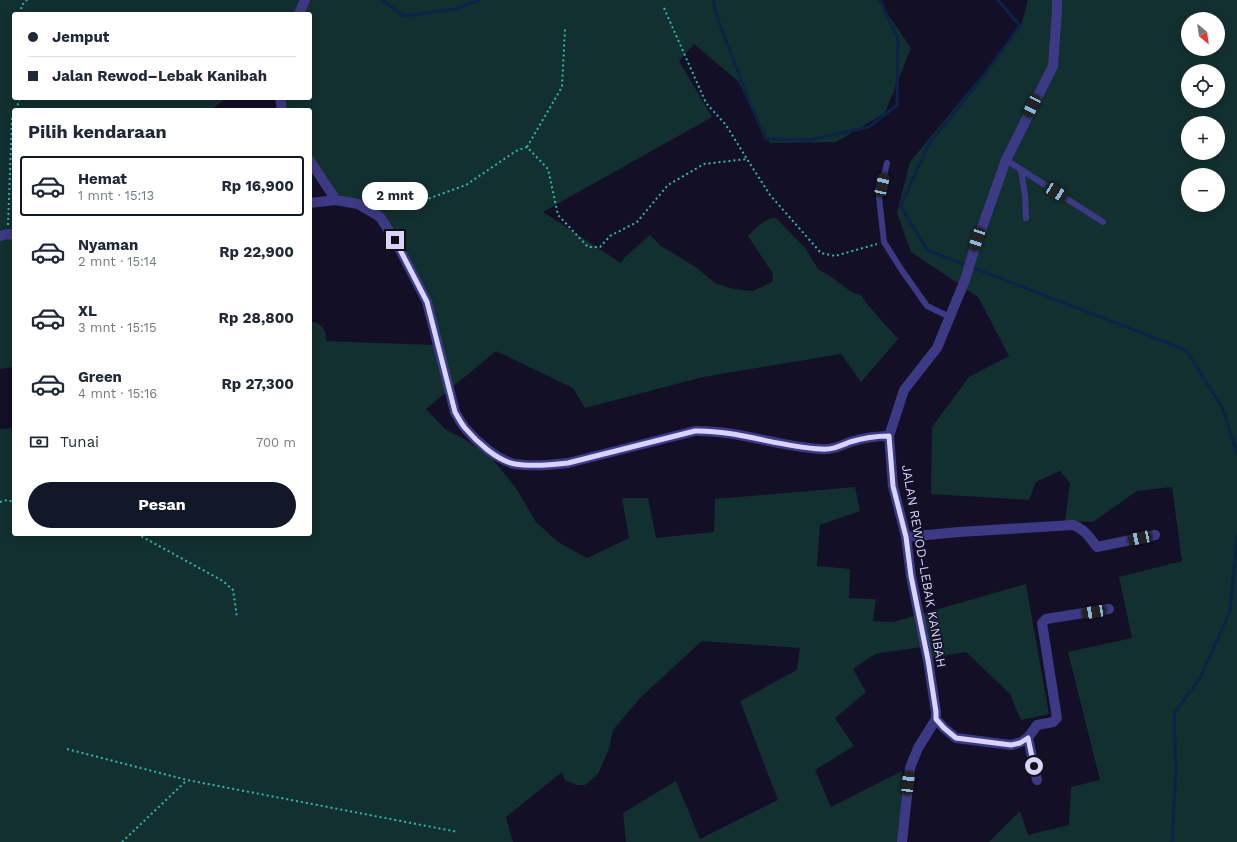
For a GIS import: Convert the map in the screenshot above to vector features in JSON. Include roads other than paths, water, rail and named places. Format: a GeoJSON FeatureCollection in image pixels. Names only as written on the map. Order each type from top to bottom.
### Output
{"type":"FeatureCollection","features":[{"type":"Feature","properties":{"kind":"street"},"geometry":{"type":"LineString","coordinates":[[300,12],[305,0]]}},
{"type":"Feature","properties":{"kind":"street"},"geometry":{"type":"LineString","coordinates":[[312,203],[336,200],[358,204],[380,217],[395,240],[427,302],[455,412],[464,427],[492,454],[514,464],[552,465],[568,463],[695,431],[708,431],[764,439],[792,446],[821,449],[832,449],[851,442],[889,436],[904,390],[937,348],[966,280],[973,253],[1006,160],[1053,66],[1057,0]]}},
{"type":"Feature","properties":{"kind":"street"},"geometry":{"type":"LineString","coordinates":[[312,164],[336,200]]}},
{"type":"Feature","properties":{"kind":"street","name":"JALAN REWOD–LEBAK KANIBAH"},"geometry":{"type":"LineString","coordinates":[[889,436],[893,486],[906,537],[911,576],[928,660],[936,719]]}},
{"type":"Feature","properties":{"kind":"street"},"geometry":{"type":"LineString","coordinates":[[906,537],[1073,525],[1084,530],[1097,547],[1155,535]]}},
{"type":"Feature","properties":{"kind":"street"},"geometry":{"type":"LineString","coordinates":[[902,842],[910,768],[918,748],[936,719],[956,738],[1011,745],[1020,743],[1028,738],[1037,725],[1052,722],[1057,718],[1042,623],[1046,619],[1109,609]]}},
{"type":"Feature","properties":{"kind":"street"},"geometry":{"type":"LineString","coordinates":[[1028,738],[1038,780]]}},
{"type":"Feature","properties":{"kind":"lane"},"geometry":{"type":"LineString","coordinates":[[1006,160],[1103,222]]}},
{"type":"Feature","properties":{"kind":"lane"},"geometry":{"type":"LineString","coordinates":[[887,163],[879,197],[884,242],[927,306],[950,317]]}},
{"type":"Feature","properties":{"kind":"lane"},"geometry":{"type":"LineString","coordinates":[[1021,170],[1025,195],[1026,218]]}},
{"type":"Feature","properties":{"kind":"waterway"},"geometry":{"type":"LineString","coordinates":[[384,0],[383,1],[404,16],[455,9],[480,0]]}},
{"type":"Feature","properties":{"kind":"waterway"},"geometry":{"type":"LineString","coordinates":[[713,0],[716,14],[749,101],[766,139],[809,140],[869,127],[897,105],[898,39],[880,0]]}},
{"type":"Feature","properties":{"kind":"waterway"},"geometry":{"type":"LineString","coordinates":[[998,0],[1020,26],[982,78],[928,145],[901,206],[927,250],[1186,350],[1222,407],[1237,453]]}},
{"type":"Feature","properties":{"kind":"waterway"},"geometry":{"type":"LineString","coordinates":[[1172,842],[1176,770],[1174,714],[1201,676],[1230,611],[1237,536]]}}]}
